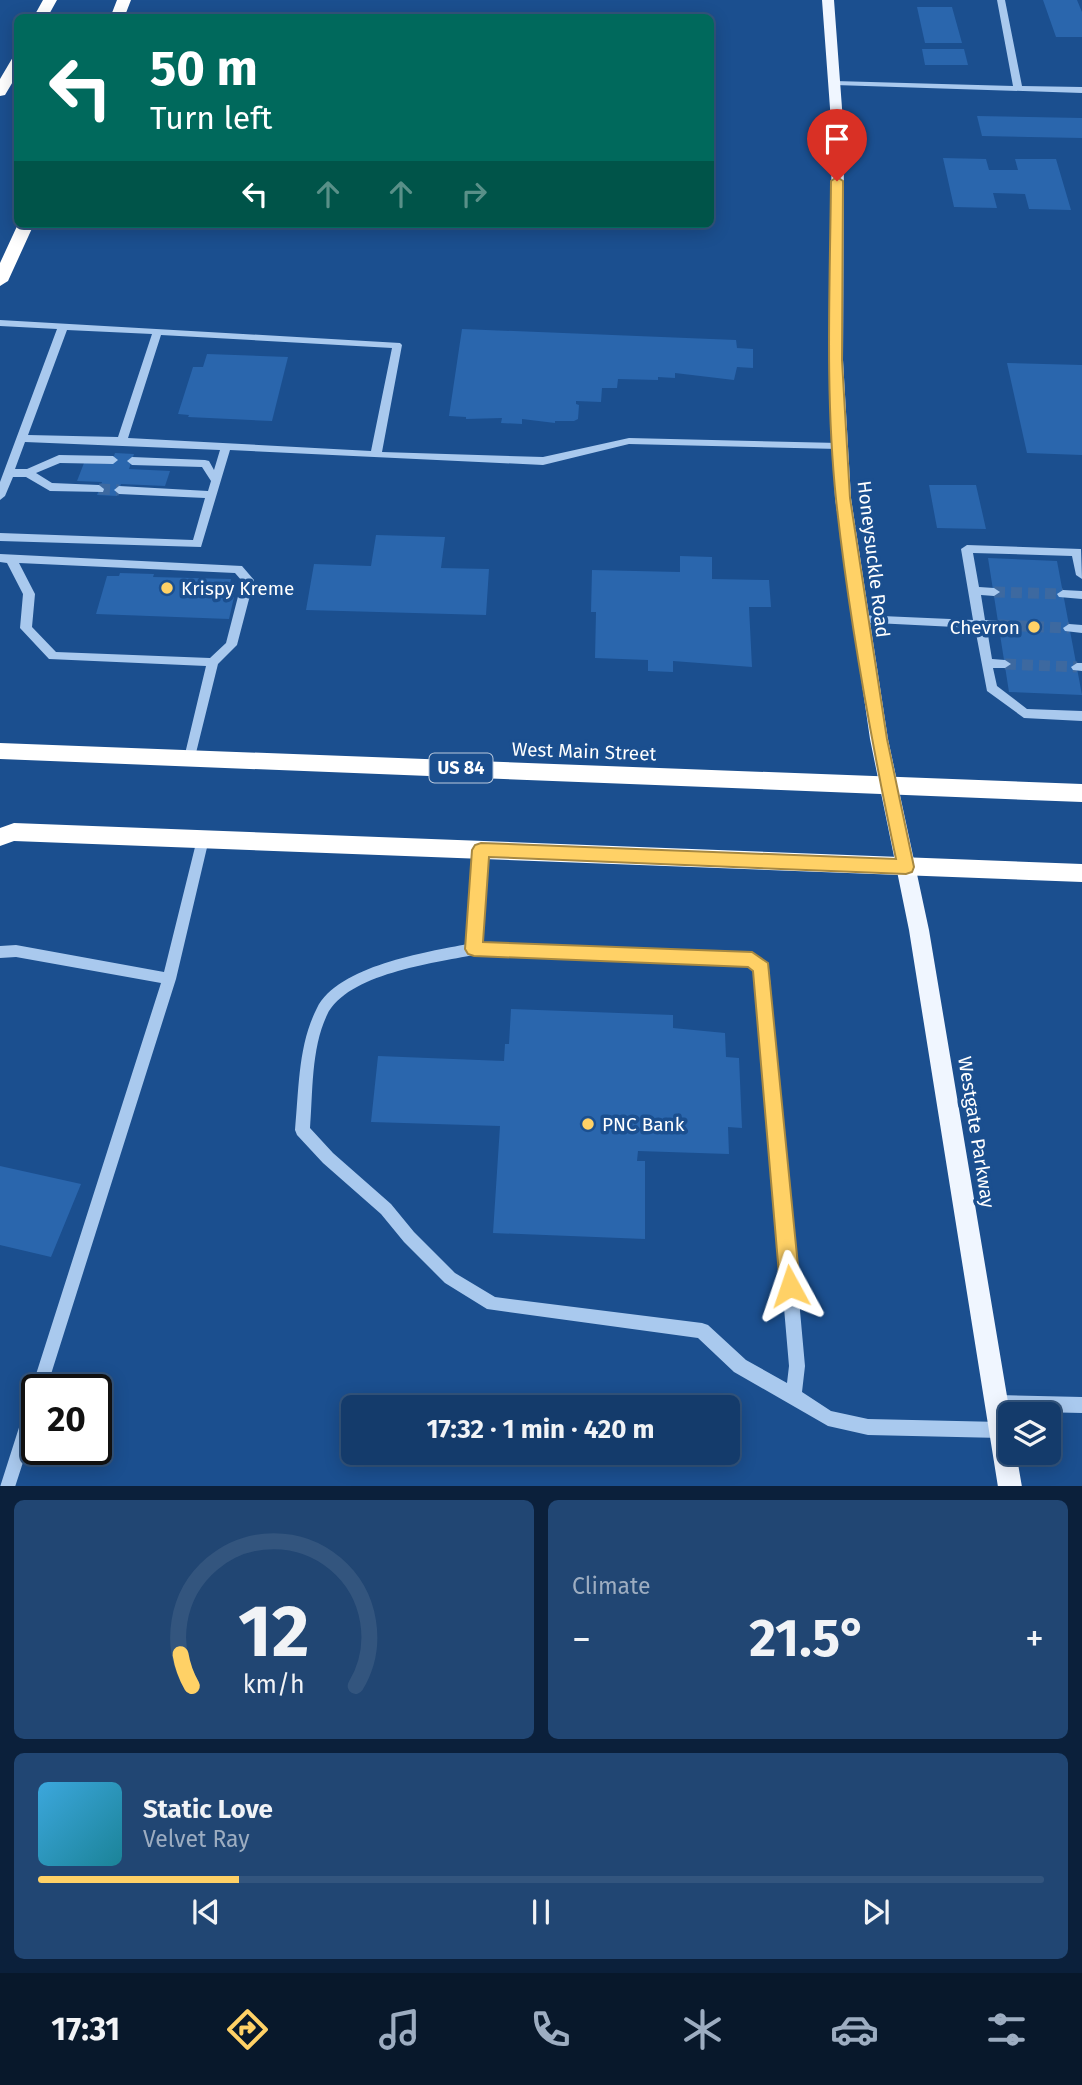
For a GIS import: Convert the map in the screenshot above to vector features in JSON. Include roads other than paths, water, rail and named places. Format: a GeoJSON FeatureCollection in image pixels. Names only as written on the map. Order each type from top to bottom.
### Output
{"type":"FeatureCollection","features":[{"type":"Feature","properties":{"kind":"highway"},"geometry":{"type":"LineString","coordinates":[[0,92],[14,67]]}},
{"type":"Feature","properties":{"kind":"highway"},"geometry":{"type":"LineString","coordinates":[[0,281],[24,228]]}},
{"type":"Feature","properties":{"kind":"highway"},"geometry":{"type":"LineString","coordinates":[[0,737],[34,752]]}},
{"type":"Feature","properties":{"kind":"highway","name":"West Main Street"},"geometry":{"type":"LineString","coordinates":[[0,751],[1082,793]]}},
{"type":"Feature","properties":{"kind":"highway"},"geometry":{"type":"LineString","coordinates":[[5,834],[203,839],[1082,873]]}},
{"type":"Feature","properties":{"kind":"main road","name":"Honeysuckle Road"},"geometry":{"type":"LineString","coordinates":[[828,0],[838,135],[835,305],[843,498],[859,619],[889,786]]}},
{"type":"Feature","properties":{"kind":"main road","name":"Westgate Parkway"},"geometry":{"type":"LineString","coordinates":[[889,786],[919,930],[998,1410]]}},
{"type":"Feature","properties":{"kind":"main road","name":"Westgate Parkway"},"geometry":{"type":"LineString","coordinates":[[1007,1465],[1010,1486]]}},
{"type":"Feature","properties":{"kind":"lane"},"geometry":{"type":"LineString","coordinates":[[1001,0],[1018,88]]}},
{"type":"Feature","properties":{"kind":"lane"},"geometry":{"type":"LineString","coordinates":[[835,83],[1082,90]]}},
{"type":"Feature","properties":{"kind":"lane"},"geometry":{"type":"LineString","coordinates":[[0,323],[397,345],[376,455]]}},
{"type":"Feature","properties":{"kind":"lane"},"geometry":{"type":"LineString","coordinates":[[0,496],[63,326]]}},
{"type":"Feature","properties":{"kind":"lane"},"geometry":{"type":"LineString","coordinates":[[122,440],[157,333]]}},
{"type":"Feature","properties":{"kind":"lane"},"geometry":{"type":"LineString","coordinates":[[21,438],[122,440],[376,455],[543,461],[629,441],[839,446]]}},
{"type":"Feature","properties":{"kind":"lane"},"geometry":{"type":"LineString","coordinates":[[0,537],[197,544],[226,447]]}},
{"type":"Feature","properties":{"kind":"lane"},"geometry":{"type":"LineString","coordinates":[[28,474],[60,459],[113,460]]}},
{"type":"Feature","properties":{"kind":"lane"},"geometry":{"type":"LineString","coordinates":[[132,461],[205,464],[216,481]]}},
{"type":"Feature","properties":{"kind":"lane"},"geometry":{"type":"LineString","coordinates":[[9,473],[28,474],[50,487],[100,489]]}},
{"type":"Feature","properties":{"kind":"lane"},"geometry":{"type":"LineString","coordinates":[[119,490],[211,495]]}},
{"type":"Feature","properties":{"kind":"lane"},"geometry":{"type":"LineString","coordinates":[[1082,575],[1077,552],[967,549],[990,688],[1024,713],[1082,716]]}},
{"type":"Feature","properties":{"kind":"lane"},"geometry":{"type":"LineString","coordinates":[[6,559],[29,594],[26,628],[53,656],[213,662]]}},
{"type":"Feature","properties":{"kind":"lane"},"geometry":{"type":"LineString","coordinates":[[6,559],[238,569],[248,580],[231,645],[213,662],[190,758]]}},
{"type":"Feature","properties":{"kind":"lane"},"geometry":{"type":"LineString","coordinates":[[974,591],[994,592]]}},
{"type":"Feature","properties":{"kind":"lane"},"geometry":{"type":"LineString","coordinates":[[1063,594],[1082,595]]}},
{"type":"Feature","properties":{"kind":"lane"},"geometry":{"type":"LineString","coordinates":[[859,619],[999,625]]}},
{"type":"Feature","properties":{"kind":"lane"},"geometry":{"type":"LineString","coordinates":[[986,663],[1005,664]]}},
{"type":"Feature","properties":{"kind":"lane"},"geometry":{"type":"LineString","coordinates":[[42,1374],[169,979],[203,839]]}},
{"type":"Feature","properties":{"kind":"lane"},"geometry":{"type":"LineString","coordinates":[[474,949],[481,850]]}},
{"type":"Feature","properties":{"kind":"lane"},"geometry":{"type":"LineString","coordinates":[[793,1396],[797,1366],[762,968],[752,959],[474,949],[404,963],[350,986],[324,1006],[313,1038],[302,1130],[328,1158],[386,1209],[409,1237],[450,1278],[493,1304],[702,1331],[740,1366],[828,1418],[868,1427],[998,1430]]}},
{"type":"Feature","properties":{"kind":"lane"},"geometry":{"type":"LineString","coordinates":[[0,953],[16,951],[169,979]]}},
{"type":"Feature","properties":{"kind":"lane"},"geometry":{"type":"LineString","coordinates":[[997,1403],[1082,1405]]}},
{"type":"Feature","properties":{"kind":"lane"},"geometry":{"type":"LineString","coordinates":[[7,1486],[21,1442]]}},
{"type":"Feature","properties":{"kind":"tunnel"},"geometry":{"type":"LineString","coordinates":[[99,489],[119,490]]}},
{"type":"Feature","properties":{"kind":"tunnel"},"geometry":{"type":"LineString","coordinates":[[994,592],[1063,594]]}},
{"type":"Feature","properties":{"kind":"tunnel"},"geometry":{"type":"LineString","coordinates":[[999,625],[1069,628]]}},
{"type":"Feature","properties":{"kind":"tunnel"},"geometry":{"type":"LineString","coordinates":[[1005,664],[1077,667]]}},
{"type":"Feature","properties":{"kind":"place","name":"Krispy Kreme"},"geometry":{"type":"Point","coordinates":[167,588]}},
{"type":"Feature","properties":{"kind":"place","name":"Chevron"},"geometry":{"type":"Point","coordinates":[1034,627]}},
{"type":"Feature","properties":{"kind":"place","name":"PNC Bank"},"geometry":{"type":"Point","coordinates":[588,1124]}}]}
